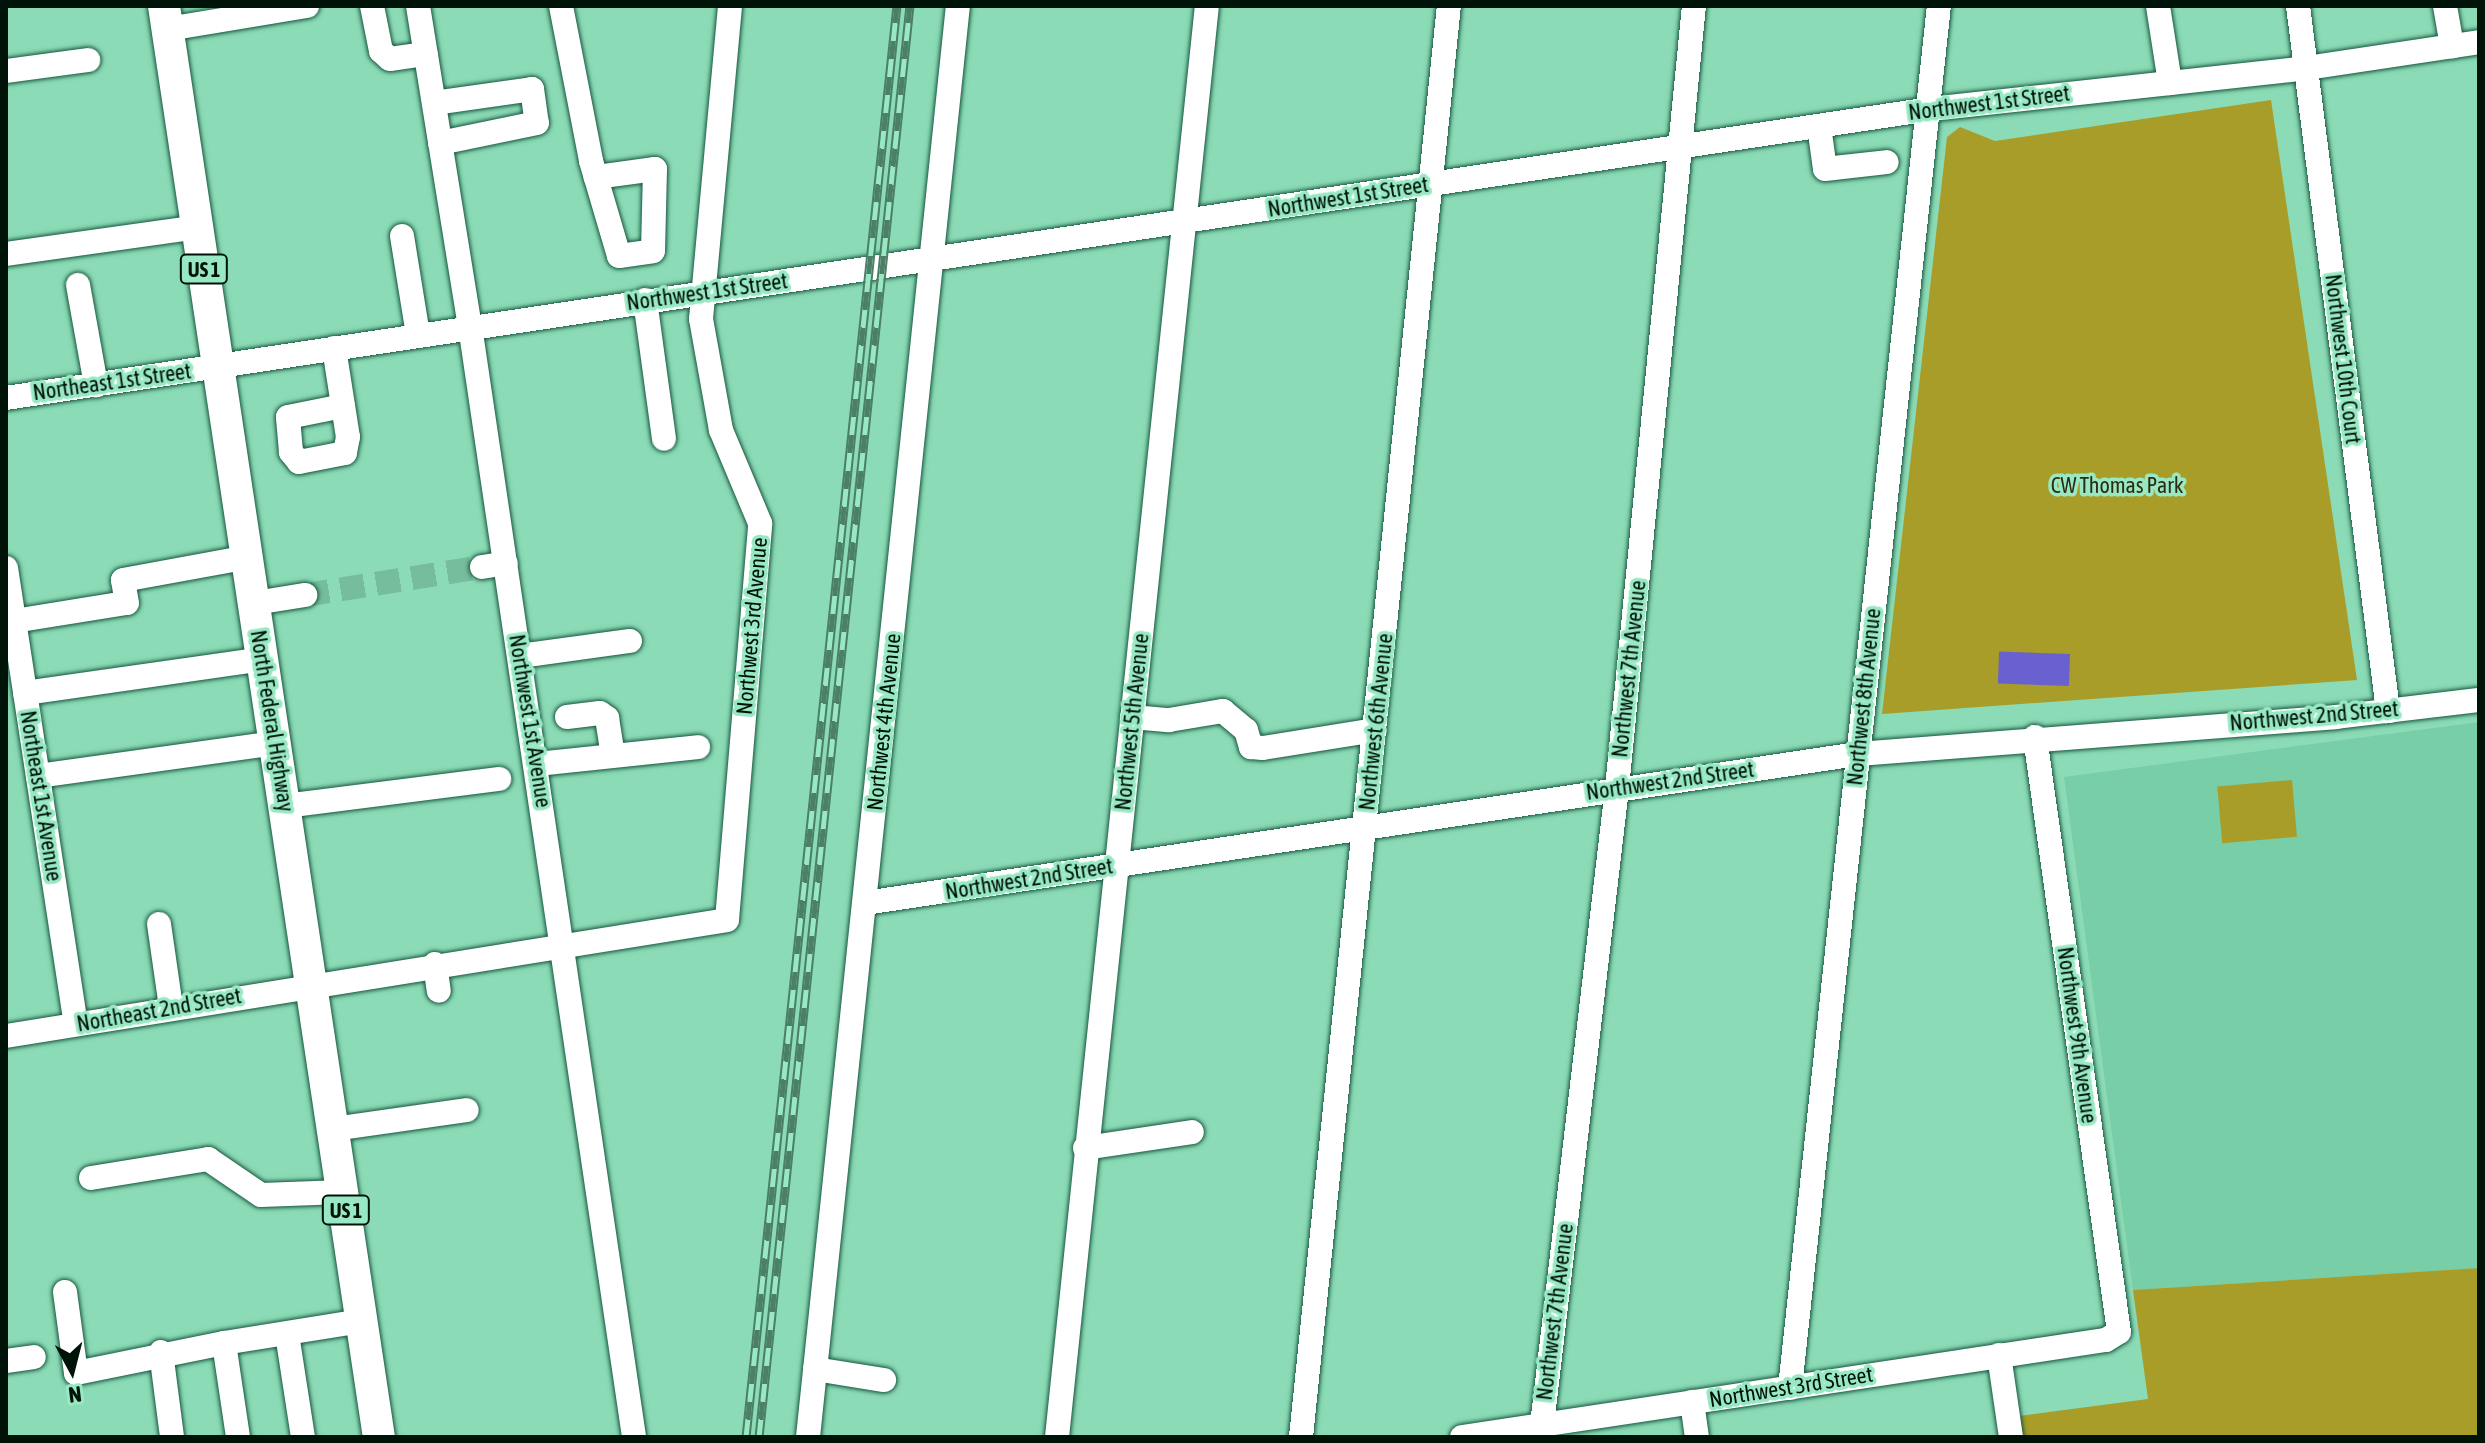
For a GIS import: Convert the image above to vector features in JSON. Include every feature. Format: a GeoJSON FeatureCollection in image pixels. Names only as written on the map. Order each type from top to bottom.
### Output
{"type":"FeatureCollection","features":[{"type":"Feature","properties":{"kind":"main road","name":"North Federal Highway"},"geometry":{"type":"LineString","coordinates":[[166,17],[379,1437]]}},
{"type":"Feature","properties":{"kind":"street"},"geometry":{"type":"LineString","coordinates":[[166,17],[307,6]]}},
{"type":"Feature","properties":{"kind":"street"},"geometry":{"type":"LineString","coordinates":[[372,6],[381,51],[390,59],[426,54]]}},
{"type":"Feature","properties":{"kind":"street","name":"Northwest 1st Avenue"},"geometry":{"type":"LineString","coordinates":[[418,6],[470,326],[494,565],[520,656],[634,1437]]}},
{"type":"Feature","properties":{"kind":"street"},"geometry":{"type":"LineString","coordinates":[[561,6],[596,177]]}},
{"type":"Feature","properties":{"kind":"street","name":"Northwest 3rd Avenue"},"geometry":{"type":"LineString","coordinates":[[564,944],[727,920],[760,523],[721,430],[701,291],[730,6]]}},
{"type":"Feature","properties":{"kind":"street","name":"Northwest 4th Avenue"},"geometry":{"type":"LineString","coordinates":[[808,1437],[958,6]]}},
{"type":"Feature","properties":{"kind":"street","name":"Northwest 5th Avenue"},"geometry":{"type":"LineString","coordinates":[[1057,1437],[1207,6]]}},
{"type":"Feature","properties":{"kind":"street","name":"Northwest 6th Avenue"},"geometry":{"type":"LineString","coordinates":[[1301,1437],[1449,6]]}},
{"type":"Feature","properties":{"kind":"street","name":"Northwest 7th Avenue"},"geometry":{"type":"LineString","coordinates":[[1542,1425],[1617,788],[1694,6]]}},
{"type":"Feature","properties":{"kind":"street","name":"Northwest 8th Avenue"},"geometry":{"type":"LineString","coordinates":[[1790,1388],[1857,754],[1931,109],[1939,6]]}},
{"type":"Feature","properties":{"kind":"street"},"geometry":{"type":"LineString","coordinates":[[2158,6],[2170,83]]}},
{"type":"Feature","properties":{"kind":"street","name":"Northwest 10th Court"},"geometry":{"type":"LineString","coordinates":[[2298,6],[2388,711]]}},
{"type":"Feature","properties":{"kind":"street"},"geometry":{"type":"LineString","coordinates":[[2445,6],[2452,46]]}},
{"type":"Feature","properties":{"kind":"street","name":"Northwest 1st Street"},"geometry":{"type":"LineString","coordinates":[[218,367],[701,291],[932,262],[1931,109],[2306,68],[2479,42]]}},
{"type":"Feature","properties":{"kind":"street"},"geometry":{"type":"LineString","coordinates":[[6,71],[88,60]]}},
{"type":"Feature","properties":{"kind":"street"},"geometry":{"type":"LineString","coordinates":[[434,103],[532,89],[537,123],[440,143]]}},
{"type":"Feature","properties":{"kind":"street"},"geometry":{"type":"LineString","coordinates":[[1819,126],[1815,170],[1887,162]]}},
{"type":"Feature","properties":{"kind":"street"},"geometry":{"type":"LineString","coordinates":[[6,254],[198,227]]}},
{"type":"Feature","properties":{"kind":"street"},"geometry":{"type":"LineString","coordinates":[[402,236],[418,335]]}},
{"type":"Feature","properties":{"kind":"street"},"geometry":{"type":"LineString","coordinates":[[78,285],[96,385]]}},
{"type":"Feature","properties":{"kind":"street"},"geometry":{"type":"LineString","coordinates":[[645,300],[664,439]]}},
{"type":"Feature","properties":{"kind":"street"},"geometry":{"type":"LineString","coordinates":[[334,348],[343,406]]}},
{"type":"Feature","properties":{"kind":"street","name":"Northeast 1st Street"},"geometry":{"type":"LineString","coordinates":[[6,398],[218,367]]}},
{"type":"Feature","properties":{"kind":"street"},"geometry":{"type":"LineString","coordinates":[[14,621],[127,603],[123,580],[248,557]]}},
{"type":"Feature","properties":{"kind":"street","name":"Northeast 1st Avenue"},"geometry":{"type":"LineString","coordinates":[[6,568],[76,1024]]}},
{"type":"Feature","properties":{"kind":"street"},"geometry":{"type":"LineString","coordinates":[[255,603],[305,595]]}},
{"type":"Feature","properties":{"kind":"street"},"geometry":{"type":"LineString","coordinates":[[520,656],[630,641]]}},
{"type":"Feature","properties":{"kind":"street"},"geometry":{"type":"LineString","coordinates":[[25,693],[263,659]]}},
{"type":"Feature","properties":{"kind":"street","name":"Northwest 2nd Street"},"geometry":{"type":"LineString","coordinates":[[865,903],[1116,866],[1366,824],[1857,754],[2035,737],[2388,711],[2479,700]]}},
{"type":"Feature","properties":{"kind":"street"},"geometry":{"type":"LineString","coordinates":[[1132,717],[1169,720],[1223,711],[1246,730],[1251,747],[1263,748],[1375,730]]}},
{"type":"Feature","properties":{"kind":"street"},"geometry":{"type":"LineString","coordinates":[[567,717],[600,713],[607,718],[613,756]]}},
{"type":"Feature","properties":{"kind":"street","name":"Northwest 9th Avenue"},"geometry":{"type":"LineString","coordinates":[[2035,737],[2119,1332]]}},
{"type":"Feature","properties":{"kind":"street"},"geometry":{"type":"LineString","coordinates":[[38,776],[275,743]]}},
{"type":"Feature","properties":{"kind":"street"},"geometry":{"type":"LineString","coordinates":[[537,764],[698,747]]}},
{"type":"Feature","properties":{"kind":"street"},"geometry":{"type":"LineString","coordinates":[[285,806],[499,779]]}},
{"type":"Feature","properties":{"kind":"street"},"geometry":{"type":"LineString","coordinates":[[159,924],[171,1007]]}},
{"type":"Feature","properties":{"kind":"street"},"geometry":{"type":"LineString","coordinates":[[312,984],[564,944]]}},
{"type":"Feature","properties":{"kind":"street"},"geometry":{"type":"LineString","coordinates":[[435,964],[439,991]]}},
{"type":"Feature","properties":{"kind":"street","name":"Northeast 2nd Street"},"geometry":{"type":"LineString","coordinates":[[6,1036],[312,984]]}},
{"type":"Feature","properties":{"kind":"street"},"geometry":{"type":"LineString","coordinates":[[334,1129],[467,1110]]}},
{"type":"Feature","properties":{"kind":"street"},"geometry":{"type":"LineString","coordinates":[[1085,1148],[1192,1132]]}},
{"type":"Feature","properties":{"kind":"street"},"geometry":{"type":"LineString","coordinates":[[91,1178],[208,1159],[261,1195],[343,1192]]}},
{"type":"Feature","properties":{"kind":"street"},"geometry":{"type":"LineString","coordinates":[[65,1292],[76,1373],[161,1352],[362,1321]]}},
{"type":"Feature","properties":{"kind":"street","name":"Northwest 3rd Street"},"geometry":{"type":"LineString","coordinates":[[1462,1437],[2106,1340],[2119,1332]]}},
{"type":"Feature","properties":{"kind":"street"},"geometry":{"type":"LineString","coordinates":[[287,1334],[303,1437]]}},
{"type":"Feature","properties":{"kind":"street"},"geometry":{"type":"LineString","coordinates":[[224,1343],[238,1437]]}},
{"type":"Feature","properties":{"kind":"street"},"geometry":{"type":"LineString","coordinates":[[161,1352],[172,1437]]}},
{"type":"Feature","properties":{"kind":"street"},"geometry":{"type":"LineString","coordinates":[[1999,1355],[2011,1437]]}},
{"type":"Feature","properties":{"kind":"street"},"geometry":{"type":"LineString","coordinates":[[6,1361],[34,1357]]}},
{"type":"Feature","properties":{"kind":"street"},"geometry":{"type":"LineString","coordinates":[[815,1369],[884,1380]]}},
{"type":"Feature","properties":{"kind":"street"},"geometry":{"type":"LineString","coordinates":[[1692,1402],[1697,1437]]}},
{"type":"Feature","properties":{"kind":"shaded area"},"geometry":{"type":"Polygon","coordinates":[[[1999,652],[2070,654],[2069,686],[1998,684],[1999,652]]]}},
{"type":"Feature","properties":{"kind":"shaded area"},"geometry":{"type":"Polygon","coordinates":[[[2479,722],[2479,1268],[2133,1290],[2064,777],[2479,722]]]}},
{"type":"Feature","properties":{"kind":"green space","name":"CW Thomas Park"},"geometry":{"type":"Polygon","coordinates":[[[2271,100],[2357,680],[1882,714],[1947,137],[1960,127],[1995,141],[2271,100]]]}},
{"type":"Feature","properties":{"kind":"green space"},"geometry":{"type":"Polygon","coordinates":[[[2292,780],[2297,837],[2222,843],[2217,787],[2292,780]]]}},
{"type":"Feature","properties":{"kind":"green space"},"geometry":{"type":"Polygon","coordinates":[[[2479,1268],[2479,1437],[2023,1437],[2019,1416],[2148,1399],[2133,1290],[2479,1268]]]}},
{"type":"Feature","properties":{"kind":"tunnel"},"geometry":{"type":"LineString","coordinates":[[305,595],[482,567]]}},
{"type":"Feature","properties":{"kind":"railway"},"geometry":{"type":"LineString","coordinates":[[746,1437],[897,6]]}},
{"type":"Feature","properties":{"kind":"railway"},"geometry":{"type":"LineString","coordinates":[[759,1437],[910,6]]}}]}
